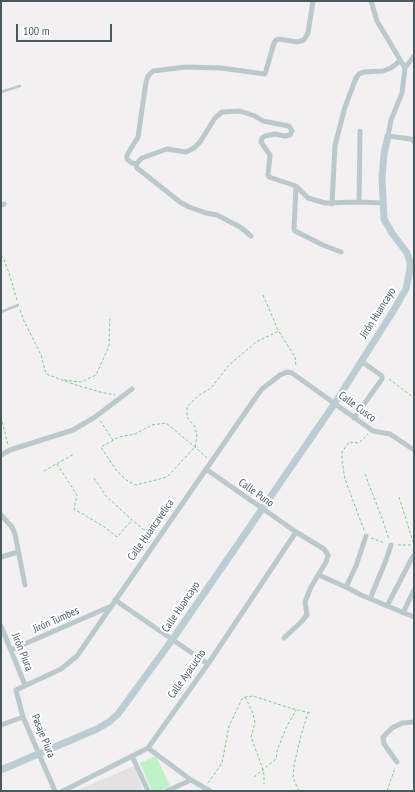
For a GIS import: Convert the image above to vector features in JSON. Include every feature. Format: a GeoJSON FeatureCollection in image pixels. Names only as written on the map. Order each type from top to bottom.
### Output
{"type":"FeatureCollection","features":[{"type":"Feature","properties":{"kind":"street"},"geometry":{"type":"LineString","coordinates":[[251,236],[240,227],[217,215],[206,213],[180,202],[138,168],[136,164],[127,159],[127,155],[138,137],[146,82],[148,76],[153,71],[186,67],[221,68],[265,74],[274,42],[276,40],[298,42],[304,40],[308,33],[313,1]]}},
{"type":"Feature","properties":{"kind":"street"},"geometry":{"type":"LineString","coordinates":[[371,1],[377,21],[405,68]]}},
{"type":"Feature","properties":{"kind":"street"},"geometry":{"type":"LineString","coordinates":[[414,56],[405,68],[402,93],[391,120],[388,136],[411,139],[414,142]]}},
{"type":"Feature","properties":{"kind":"street"},"geometry":{"type":"LineString","coordinates":[[332,204],[335,145],[345,107],[356,78],[359,74],[364,72],[383,71],[391,68],[400,61]]}},
{"type":"Feature","properties":{"kind":"street"},"geometry":{"type":"LineString","coordinates":[[136,164],[142,158],[167,149],[186,152],[194,148],[200,142],[215,118],[222,112],[240,111],[255,116],[263,121],[289,126],[292,131],[290,135],[285,136],[275,134],[265,136],[261,142],[270,155],[269,178],[296,186],[308,198],[324,203],[383,203]]}},
{"type":"Feature","properties":{"kind":"street"},"geometry":{"type":"LineString","coordinates":[[359,202],[360,131]]}},
{"type":"Feature","properties":{"kind":"street","name":"Jirón Huancayo"},"geometry":{"type":"LineString","coordinates":[[335,403],[406,289],[412,272],[407,253],[392,233],[384,219],[383,170],[384,154],[388,136]]}},
{"type":"Feature","properties":{"kind":"street"},"geometry":{"type":"LineString","coordinates":[[296,186],[295,231],[341,252]]}},
{"type":"Feature","properties":{"kind":"street"},"geometry":{"type":"LineString","coordinates":[[354,418],[382,379],[382,376],[361,361]]}},
{"type":"Feature","properties":{"kind":"street","name":"Calle Huancavelica"},"geometry":{"type":"LineString","coordinates":[[17,689],[61,669],[79,654],[156,540],[259,393],[275,379],[285,373],[294,374]]}},
{"type":"Feature","properties":{"kind":"street","name":"Calle Cusco"},"geometry":{"type":"LineString","coordinates":[[294,374],[373,432],[390,434],[414,450]]}},
{"type":"Feature","properties":{"kind":"street"},"geometry":{"type":"LineString","coordinates":[[1,455],[10,450],[73,430],[95,417],[132,389]]}},
{"type":"Feature","properties":{"kind":"street","name":"Calle Huancayo"},"geometry":{"type":"LineString","coordinates":[[1,770],[89,733],[112,720],[118,714],[172,640],[335,403]]}},
{"type":"Feature","properties":{"kind":"street","name":"Calle Puno"},"geometry":{"type":"LineString","coordinates":[[206,469],[261,509],[324,549],[328,555],[319,576]]}},
{"type":"Feature","properties":{"kind":"street"},"geometry":{"type":"LineString","coordinates":[[1,515],[12,527],[15,534],[25,585]]}},
{"type":"Feature","properties":{"kind":"street","name":"Calle Ayacucho"},"geometry":{"type":"LineString","coordinates":[[63,791],[148,748],[208,664],[296,532]]}},
{"type":"Feature","properties":{"kind":"street"},"geometry":{"type":"LineString","coordinates":[[346,587],[356,566],[366,536]]}},
{"type":"Feature","properties":{"kind":"street"},"geometry":{"type":"LineString","coordinates":[[370,599],[386,560],[390,545]]}},
{"type":"Feature","properties":{"kind":"street"},"geometry":{"type":"LineString","coordinates":[[1,557],[18,552]]}},
{"type":"Feature","properties":{"kind":"street"},"geometry":{"type":"LineString","coordinates":[[387,606],[413,556]]}},
{"type":"Feature","properties":{"kind":"street"},"geometry":{"type":"LineString","coordinates":[[284,638],[301,622],[307,614],[305,602],[311,587],[319,576],[414,617]]}},
{"type":"Feature","properties":{"kind":"street"},"geometry":{"type":"LineString","coordinates":[[403,613],[414,590]]}},
{"type":"Feature","properties":{"kind":"street"},"geometry":{"type":"LineString","coordinates":[[115,600],[208,664]]}},
{"type":"Feature","properties":{"kind":"street","name":"Jirón Tumbes"},"geometry":{"type":"LineString","coordinates":[[11,650],[110,607]]}},
{"type":"Feature","properties":{"kind":"street","name":"Jirón Piura"},"geometry":{"type":"LineString","coordinates":[[1,626],[25,685]]}},
{"type":"Feature","properties":{"kind":"street","name":"Pasaje Piura"},"geometry":{"type":"LineString","coordinates":[[17,689],[16,691],[24,717],[55,791]]}},
{"type":"Feature","properties":{"kind":"street"},"geometry":{"type":"LineString","coordinates":[[1,725],[24,717]]}},
{"type":"Feature","properties":{"kind":"street"},"geometry":{"type":"LineString","coordinates":[[397,762],[384,744],[383,737],[392,728],[402,723],[414,722]]}},
{"type":"Feature","properties":{"kind":"street"},"geometry":{"type":"LineString","coordinates":[[148,748],[207,790]]}},
{"type":"Feature","properties":{"kind":"street"},"geometry":{"type":"LineString","coordinates":[[132,756],[148,791]]}},
{"type":"Feature","properties":{"kind":"street"},"geometry":{"type":"LineString","coordinates":[[167,791],[191,780]]}},
{"type":"Feature","properties":{"kind":"lane"},"geometry":{"type":"LineString","coordinates":[[1,92],[20,86]]}},
{"type":"Feature","properties":{"kind":"lane"},"geometry":{"type":"LineString","coordinates":[[1,312],[18,306]]}},
{"type":"Feature","properties":{"kind":"path"},"geometry":{"type":"LineString","coordinates":[[1,255],[9,273],[18,306],[41,355],[46,374],[100,392],[122,397]]}},
{"type":"Feature","properties":{"kind":"path"},"geometry":{"type":"LineString","coordinates":[[263,295],[279,331],[294,357],[294,374]]}},
{"type":"Feature","properties":{"kind":"path"},"geometry":{"type":"LineString","coordinates":[[63,380],[81,382],[96,375],[109,346],[110,316]]}},
{"type":"Feature","properties":{"kind":"path"},"geometry":{"type":"LineString","coordinates":[[211,462],[195,447],[166,423],[152,425],[135,434],[119,437],[101,447],[116,470],[126,480],[136,485],[167,477],[195,447],[197,436],[195,427],[187,416],[187,407],[198,396],[211,388],[229,365],[256,342],[279,331]]}},
{"type":"Feature","properties":{"kind":"path"},"geometry":{"type":"LineString","coordinates":[[382,376],[384,375],[414,398]]}},
{"type":"Feature","properties":{"kind":"path"},"geometry":{"type":"LineString","coordinates":[[1,417],[10,450]]}},
{"type":"Feature","properties":{"kind":"path"},"geometry":{"type":"LineString","coordinates":[[95,417],[103,424],[113,440]]}},
{"type":"Feature","properties":{"kind":"path"},"geometry":{"type":"LineString","coordinates":[[366,536],[359,513],[345,479],[342,452],[349,442],[359,443],[371,430]]}},
{"type":"Feature","properties":{"kind":"path"},"geometry":{"type":"LineString","coordinates":[[44,471],[74,454]]}},
{"type":"Feature","properties":{"kind":"path"},"geometry":{"type":"LineString","coordinates":[[57,464],[77,495],[74,509],[103,526],[117,537],[132,520]]}},
{"type":"Feature","properties":{"kind":"path"},"geometry":{"type":"LineString","coordinates":[[365,474],[383,521],[390,545]]}},
{"type":"Feature","properties":{"kind":"path"},"geometry":{"type":"LineString","coordinates":[[94,478],[106,496],[156,540]]}},
{"type":"Feature","properties":{"kind":"path"},"geometry":{"type":"LineString","coordinates":[[398,497],[414,545],[413,556]]}},
{"type":"Feature","properties":{"kind":"path"},"geometry":{"type":"LineString","coordinates":[[207,790],[222,764],[229,726],[242,699],[253,696],[311,713]]}},
{"type":"Feature","properties":{"kind":"path"},"geometry":{"type":"LineString","coordinates":[[245,697],[253,713],[255,723],[251,737],[263,769],[264,784]]}},
{"type":"Feature","properties":{"kind":"path"},"geometry":{"type":"LineString","coordinates":[[254,777],[263,769],[270,766],[276,759],[277,751],[286,728],[297,710]]}},
{"type":"Feature","properties":{"kind":"path"},"geometry":{"type":"LineString","coordinates":[[299,791],[293,778],[302,732],[308,712]]}},
{"type":"Feature","properties":{"kind":"path"},"geometry":{"type":"LineString","coordinates":[[387,791],[397,762]]}},
{"type":"Feature","properties":{"kind":"shaded area"},"geometry":{"type":"Polygon","coordinates":[[[134,766],[143,791],[75,791],[134,766]]]}},
{"type":"Feature","properties":{"kind":"green space"},"geometry":{"type":"Polygon","coordinates":[[[156,756],[170,786],[160,791],[152,791],[140,763],[156,756]]]}}]}
